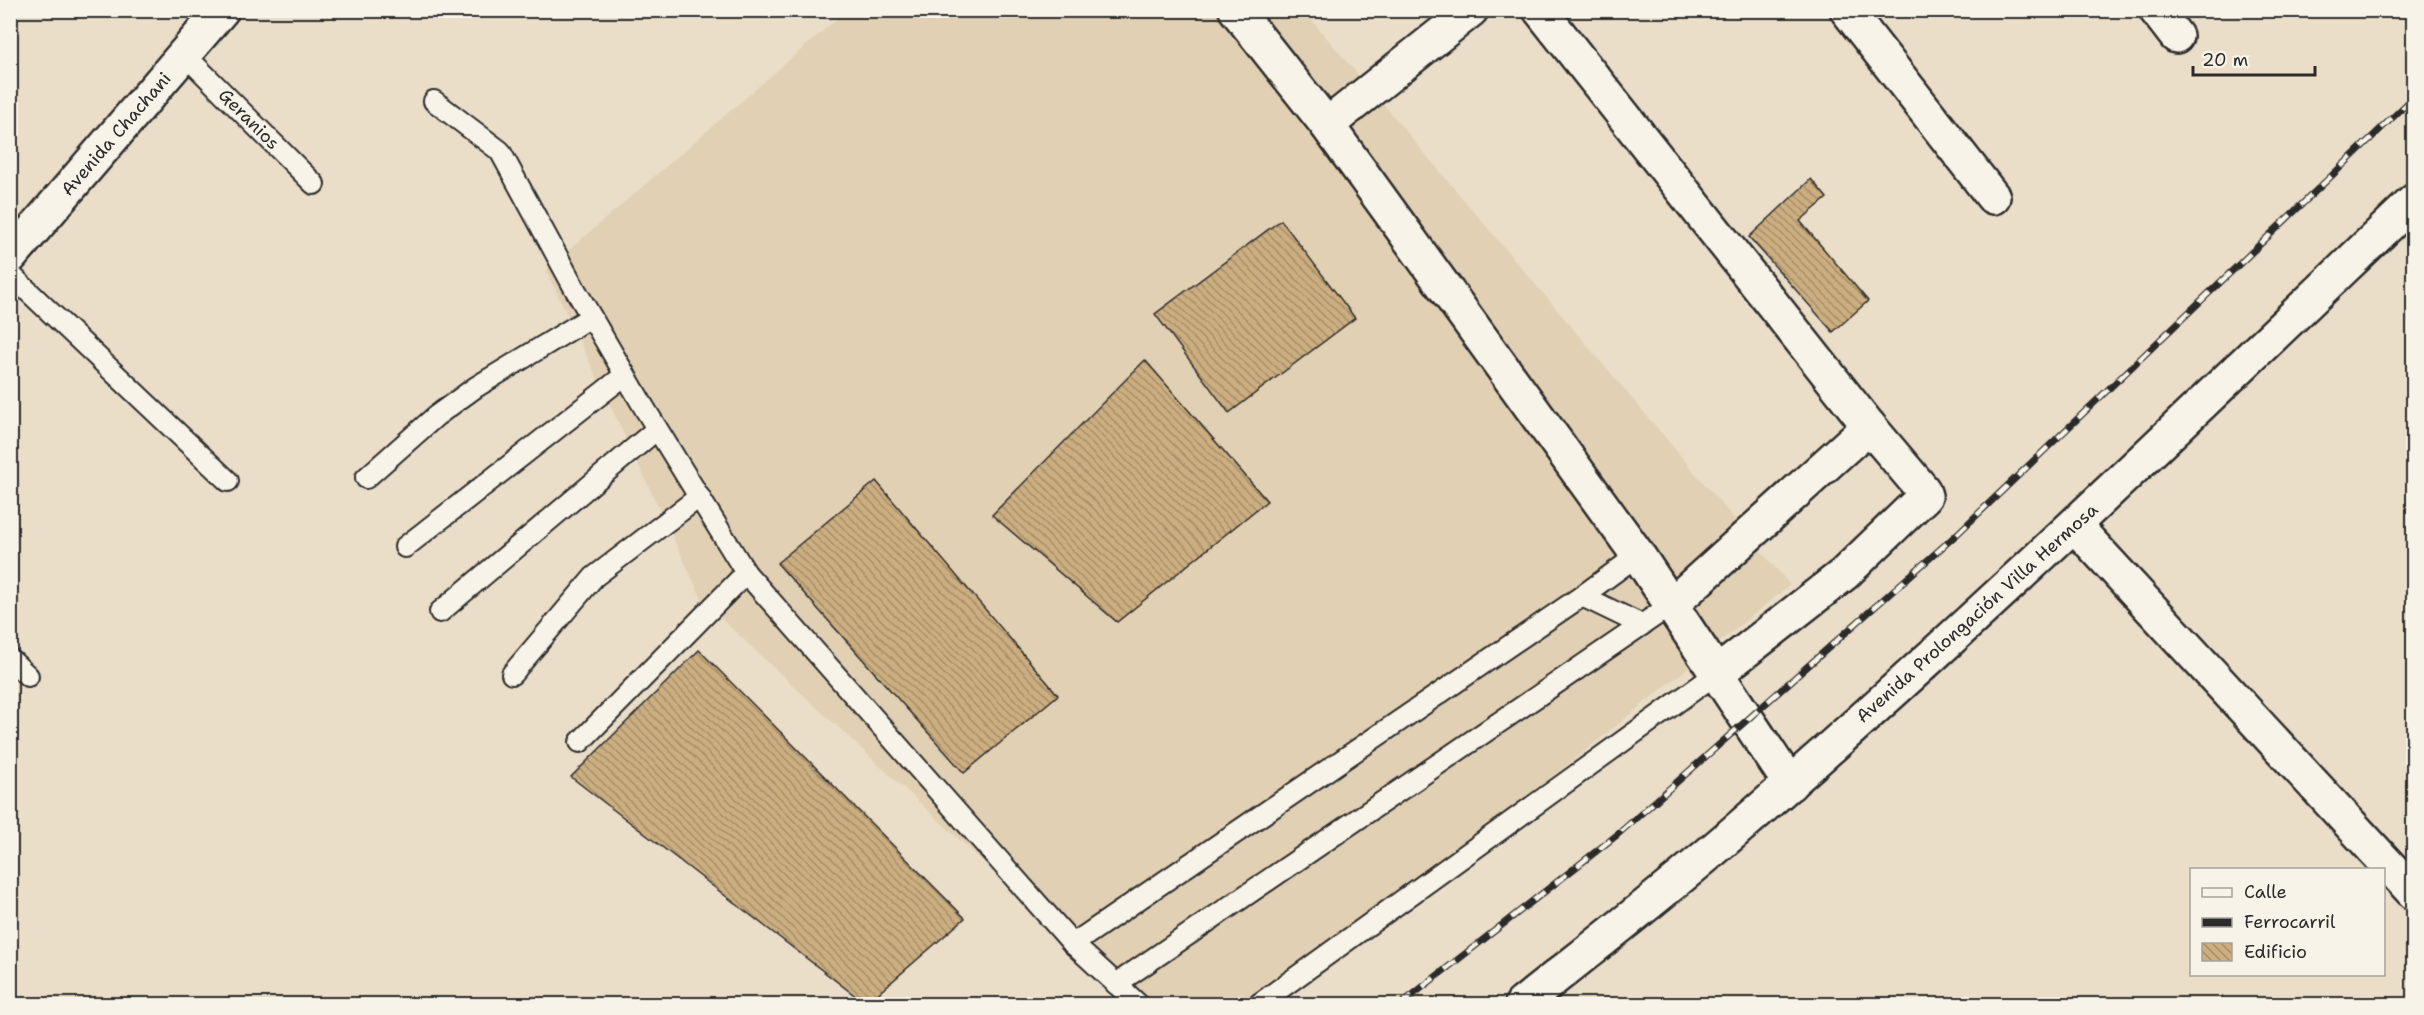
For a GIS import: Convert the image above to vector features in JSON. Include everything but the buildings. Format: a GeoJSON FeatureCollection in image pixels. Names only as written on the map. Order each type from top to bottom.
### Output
{"type":"FeatureCollection","features":[{"type":"Feature","properties":{"kind":"street","name":"Avenida Chachani"},"geometry":{"type":"LineString","coordinates":[[10,257],[222,10]]}},
{"type":"Feature","properties":{"kind":"street"},"geometry":{"type":"LineString","coordinates":[[1236,10],[1327,125],[1638,555],[1790,784]]}},
{"type":"Feature","properties":{"kind":"street"},"geometry":{"type":"LineString","coordinates":[[1327,125],[1471,10]]}},
{"type":"Feature","properties":{"kind":"street"},"geometry":{"type":"LineString","coordinates":[[1540,10],[1869,426],[1923,490],[1925,496],[1844,574],[1716,674]]}},
{"type":"Feature","properties":{"kind":"street"},"geometry":{"type":"LineString","coordinates":[[1847,10],[1993,197]]}},
{"type":"Feature","properties":{"kind":"street"},"geometry":{"type":"LineString","coordinates":[[2156,10],[2176,36]]}},
{"type":"Feature","properties":{"kind":"street","name":"Avenida Prolongación Villa Hermosa"},"geometry":{"type":"LineString","coordinates":[[1522,1005],[1790,784],[2075,525],[2414,201]]}},
{"type":"Feature","properties":{"kind":"street"},"geometry":{"type":"LineString","coordinates":[[1671,605],[1869,426]]}},
{"type":"Feature","properties":{"kind":"street"},"geometry":{"type":"LineString","coordinates":[[2075,525],[2414,893]]}},
{"type":"Feature","properties":{"kind":"lane","name":"Geranios"},"geometry":{"type":"LineString","coordinates":[[184,54],[314,184]]}},
{"type":"Feature","properties":{"kind":"lane"},"geometry":{"type":"LineString","coordinates":[[434,101],[500,151],[591,317],[746,573],[1073,944],[1138,1005]]}},
{"type":"Feature","properties":{"kind":"lane"},"geometry":{"type":"LineString","coordinates":[[10,274],[228,481]]}},
{"type":"Feature","properties":{"kind":"lane"},"geometry":{"type":"LineString","coordinates":[[366,478],[436,416],[476,387],[591,317]]}},
{"type":"Feature","properties":{"kind":"lane"},"geometry":{"type":"LineString","coordinates":[[405,547],[625,375]]}},
{"type":"Feature","properties":{"kind":"lane"},"geometry":{"type":"LineString","coordinates":[[440,612],[657,429]]}},
{"type":"Feature","properties":{"kind":"lane"},"geometry":{"type":"LineString","coordinates":[[512,674],[594,577],[699,497]]}},
{"type":"Feature","properties":{"kind":"lane"},"geometry":{"type":"LineString","coordinates":[[1073,944],[1582,596],[1638,555]]}},
{"type":"Feature","properties":{"kind":"lane"},"geometry":{"type":"LineString","coordinates":[[580,742],[746,573]]}},
{"type":"Feature","properties":{"kind":"lane"},"geometry":{"type":"LineString","coordinates":[[1582,596],[1642,625]]}},
{"type":"Feature","properties":{"kind":"lane"},"geometry":{"type":"LineString","coordinates":[[1116,984],[1671,605]]}},
{"type":"Feature","properties":{"kind":"lane"},"geometry":{"type":"LineString","coordinates":[[10,659],[28,676]]}},
{"type":"Feature","properties":{"kind":"lane"},"geometry":{"type":"LineString","coordinates":[[1259,1005],[1716,674]]}},
{"type":"Feature","properties":{"kind":"shaded area"},"geometry":{"type":"Polygon","coordinates":[[[846,11],[1304,11],[1790,585],[1272,1004],[1137,1004],[704,603],[546,270],[846,11]]]}},
{"type":"Feature","properties":{"kind":"railway"},"geometry":{"type":"LineString","coordinates":[[1401,1004],[1617,835],[1956,535],[2414,97]]}}]}
